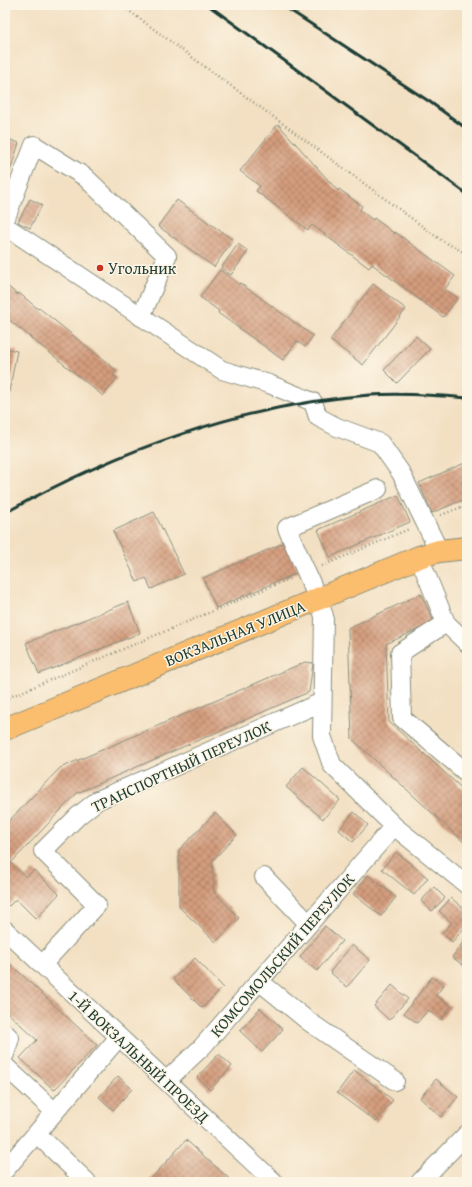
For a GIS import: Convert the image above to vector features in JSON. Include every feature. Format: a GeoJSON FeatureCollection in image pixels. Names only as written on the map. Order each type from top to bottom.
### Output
{"type":"FeatureCollection","features":[{"type":"Feature","properties":{"kind":"main road","name":"ВОКЗАЛЬНАЯ УЛИЦА"},"geometry":{"type":"LineString","coordinates":[[5,729],[429,554],[467,548]]}},
{"type":"Feature","properties":{"kind":"street"},"geometry":{"type":"LineString","coordinates":[[5,220],[34,145],[85,177],[167,256],[141,317]]}},
{"type":"Feature","properties":{"kind":"street"},"geometry":{"type":"LineString","coordinates":[[5,226],[222,370],[269,384],[314,402],[318,417],[337,427],[380,443],[401,473],[425,522],[429,554],[446,623],[467,643]]}},
{"type":"Feature","properties":{"kind":"street"},"geometry":{"type":"LineString","coordinates":[[378,490],[287,528],[324,616],[322,736],[332,765],[394,826],[466,882]]}},
{"type":"Feature","properties":{"kind":"street"},"geometry":{"type":"LineString","coordinates":[[446,623],[400,653],[402,718],[467,773]]}},
{"type":"Feature","properties":{"kind":"street","name":"ТРАНСПОРТНЫЙ ПЕРЕУЛОК"},"geometry":{"type":"LineString","coordinates":[[42,965],[96,905],[42,851],[78,816],[98,800],[322,702]]}},
{"type":"Feature","properties":{"kind":"street","name":"КОМСОМОЛЬСКИЙ ПЕРЕУЛОК"},"geometry":{"type":"LineString","coordinates":[[166,1080],[202,1047],[394,826]]}},
{"type":"Feature","properties":{"kind":"street"},"geometry":{"type":"LineString","coordinates":[[264,877],[309,924]]}},
{"type":"Feature","properties":{"kind":"street","name":"1-Й ВОКЗАЛЬНЫЙ ПРОЕЗД"},"geometry":{"type":"LineString","coordinates":[[5,930],[274,1182]]}},
{"type":"Feature","properties":{"kind":"street"},"geometry":{"type":"LineString","coordinates":[[259,981],[308,1021],[395,1081]]}},
{"type":"Feature","properties":{"kind":"street"},"geometry":{"type":"LineString","coordinates":[[5,1033],[10,1038],[5,1054]]}},
{"type":"Feature","properties":{"kind":"street"},"geometry":{"type":"LineString","coordinates":[[5,1170],[120,1037]]}},
{"type":"Feature","properties":{"kind":"street"},"geometry":{"type":"LineString","coordinates":[[5,1066],[55,1112]]}},
{"type":"Feature","properties":{"kind":"street"},"geometry":{"type":"LineString","coordinates":[[36,1134],[87,1182]]}},
{"type":"Feature","properties":{"kind":"street"},"geometry":{"type":"LineString","coordinates":[[420,1182],[463,1144]]}},
{"type":"Feature","properties":{"kind":"path"},"geometry":{"type":"LineString","coordinates":[[121,5],[441,240],[467,254]]}},
{"type":"Feature","properties":{"kind":"path"},"geometry":{"type":"LineString","coordinates":[[5,699],[467,505]]}},
{"type":"Feature","properties":{"kind":"building"},"geometry":{"type":"Polygon","coordinates":[[[278,124],[338,191],[339,189],[362,206],[360,210],[373,220],[374,218],[395,234],[395,232],[455,276],[445,289],[458,298],[443,317],[372,264],[369,268],[312,225],[308,230],[256,191],[260,186],[240,171],[278,124]]]}},
{"type":"Feature","properties":{"kind":"building"},"geometry":{"type":"Polygon","coordinates":[[[5,138],[19,143],[5,187],[5,138]]]}},
{"type":"Feature","properties":{"kind":"building"},"geometry":{"type":"Polygon","coordinates":[[[30,199],[42,205],[30,228],[18,222],[30,199]]]}},
{"type":"Feature","properties":{"kind":"building"},"geometry":{"type":"Polygon","coordinates":[[[177,200],[233,240],[214,267],[158,226],[177,200]]]}},
{"type":"Feature","properties":{"kind":"building"},"geometry":{"type":"Polygon","coordinates":[[[238,244],[248,251],[231,275],[221,268],[238,244]]]}},
{"type":"Feature","properties":{"kind":"building"},"geometry":{"type":"Polygon","coordinates":[[[220,270],[313,336],[305,347],[297,341],[283,360],[218,313],[219,311],[200,297],[220,270]]]}},
{"type":"Feature","properties":{"kind":"building"},"geometry":{"type":"Polygon","coordinates":[[[5,284],[18,295],[19,293],[38,309],[39,308],[116,370],[113,375],[117,378],[103,396],[8,319],[5,319],[5,284]]]}},
{"type":"Feature","properties":{"kind":"building"},"geometry":{"type":"Polygon","coordinates":[[[373,284],[406,309],[363,365],[330,340],[373,284]]]}},
{"type":"Feature","properties":{"kind":"building"},"geometry":{"type":"Polygon","coordinates":[[[416,336],[430,349],[397,383],[384,370],[416,336]]]}},
{"type":"Feature","properties":{"kind":"building"},"geometry":{"type":"Polygon","coordinates":[[[5,348],[17,351],[6,407],[5,407],[5,348]]]}},
{"type":"Feature","properties":{"kind":"building"},"geometry":{"type":"Polygon","coordinates":[[[467,462],[467,498],[432,513],[419,483],[467,462]]]}},
{"type":"Feature","properties":{"kind":"building"},"geometry":{"type":"Polygon","coordinates":[[[398,495],[410,522],[330,557],[318,530],[398,495]]]}},
{"type":"Feature","properties":{"kind":"building"},"geometry":{"type":"Polygon","coordinates":[[[154,512],[184,574],[151,589],[146,578],[137,582],[113,531],[154,512]]]}},
{"type":"Feature","properties":{"kind":"building"},"geometry":{"type":"Polygon","coordinates":[[[286,542],[299,572],[216,608],[203,578],[286,542]]]}},
{"type":"Feature","properties":{"kind":"building"},"geometry":{"type":"Polygon","coordinates":[[[421,594],[434,622],[386,644],[389,722],[467,793],[467,845],[352,739],[348,628],[421,594]]]}},
{"type":"Feature","properties":{"kind":"building"},"geometry":{"type":"Polygon","coordinates":[[[128,602],[140,633],[39,674],[26,643],[128,602]]]}},
{"type":"Feature","properties":{"kind":"building"},"geometry":{"type":"Polygon","coordinates":[[[305,662],[313,663],[309,692],[77,793],[11,863],[26,877],[34,870],[59,894],[36,919],[16,899],[9,906],[5,902],[5,825],[60,768],[305,662]]]}},
{"type":"Feature","properties":{"kind":"building"},"geometry":{"type":"Polygon","coordinates":[[[303,767],[340,800],[323,819],[286,787],[303,767]]]}},
{"type":"Feature","properties":{"kind":"building"},"geometry":{"type":"Polygon","coordinates":[[[354,812],[368,825],[353,842],[339,830],[354,812]]]}},
{"type":"Feature","properties":{"kind":"building"},"geometry":{"type":"Polygon","coordinates":[[[215,813],[237,835],[212,861],[214,892],[239,918],[216,942],[179,907],[179,850],[215,813]]]}},
{"type":"Feature","properties":{"kind":"building"},"geometry":{"type":"Polygon","coordinates":[[[396,852],[428,878],[414,895],[382,869],[396,852]]]}},
{"type":"Feature","properties":{"kind":"building"},"geometry":{"type":"Polygon","coordinates":[[[368,875],[396,897],[381,916],[353,894],[368,875]]]}},
{"type":"Feature","properties":{"kind":"building"},"geometry":{"type":"Polygon","coordinates":[[[434,887],[445,898],[432,911],[421,901],[434,887]]]}},
{"type":"Feature","properties":{"kind":"building"},"geometry":{"type":"Polygon","coordinates":[[[451,898],[467,911],[467,925],[452,942],[442,933],[452,923],[439,911],[451,898]]]}},
{"type":"Feature","properties":{"kind":"building"},"geometry":{"type":"Polygon","coordinates":[[[325,926],[342,941],[317,971],[300,957],[325,926]]]}},
{"type":"Feature","properties":{"kind":"building"},"geometry":{"type":"Polygon","coordinates":[[[467,937],[467,968],[452,957],[467,937]]]}},
{"type":"Feature","properties":{"kind":"building"},"geometry":{"type":"Polygon","coordinates":[[[352,945],[370,960],[347,987],[330,972],[352,945]]]}},
{"type":"Feature","properties":{"kind":"building"},"geometry":{"type":"Polygon","coordinates":[[[195,958],[223,987],[202,1008],[173,979],[195,958]]]}},
{"type":"Feature","properties":{"kind":"building"},"geometry":{"type":"Polygon","coordinates":[[[5,959],[97,1045],[54,1090],[20,1058],[37,1040],[5,1010],[5,959]]]}},
{"type":"Feature","properties":{"kind":"building"},"geometry":{"type":"Polygon","coordinates":[[[432,977],[444,985],[436,995],[451,1006],[441,1020],[428,1010],[417,1023],[404,1013],[432,977]]]}},
{"type":"Feature","properties":{"kind":"building"},"geometry":{"type":"Polygon","coordinates":[[[392,985],[408,999],[389,1020],[374,1006],[392,985]]]}},
{"type":"Feature","properties":{"kind":"building"},"geometry":{"type":"Polygon","coordinates":[[[260,1008],[283,1029],[262,1052],[240,1031],[260,1008]]]}},
{"type":"Feature","properties":{"kind":"building"},"geometry":{"type":"Polygon","coordinates":[[[219,1054],[232,1066],[210,1090],[197,1077],[219,1054]]]}},
{"type":"Feature","properties":{"kind":"building"},"geometry":{"type":"Polygon","coordinates":[[[354,1070],[393,1100],[376,1122],[337,1093],[354,1070]]]}},
{"type":"Feature","properties":{"kind":"building"},"geometry":{"type":"Polygon","coordinates":[[[118,1076],[132,1089],[113,1110],[99,1097],[118,1076]]]}},
{"type":"Feature","properties":{"kind":"building"},"geometry":{"type":"Polygon","coordinates":[[[436,1079],[458,1097],[441,1117],[420,1098],[436,1079]]]}},
{"type":"Feature","properties":{"kind":"building"},"geometry":{"type":"Polygon","coordinates":[[[186,1140],[233,1182],[148,1182],[186,1140]]]}},
{"type":"Feature","properties":{"kind":"railway"},"geometry":{"type":"LineString","coordinates":[[208,5],[467,194]]}},
{"type":"Feature","properties":{"kind":"railway"},"geometry":{"type":"LineString","coordinates":[[282,5],[430,102],[467,129]]}},
{"type":"Feature","properties":{"kind":"railway"},"geometry":{"type":"LineString","coordinates":[[5,513],[47,490],[136,451],[182,434],[228,420],[322,400],[370,395],[394,394],[467,398]]}},
{"type":"Feature","properties":{"kind":"place","name":"Угольник"},"geometry":{"type":"Point","coordinates":[100,268]}}]}
